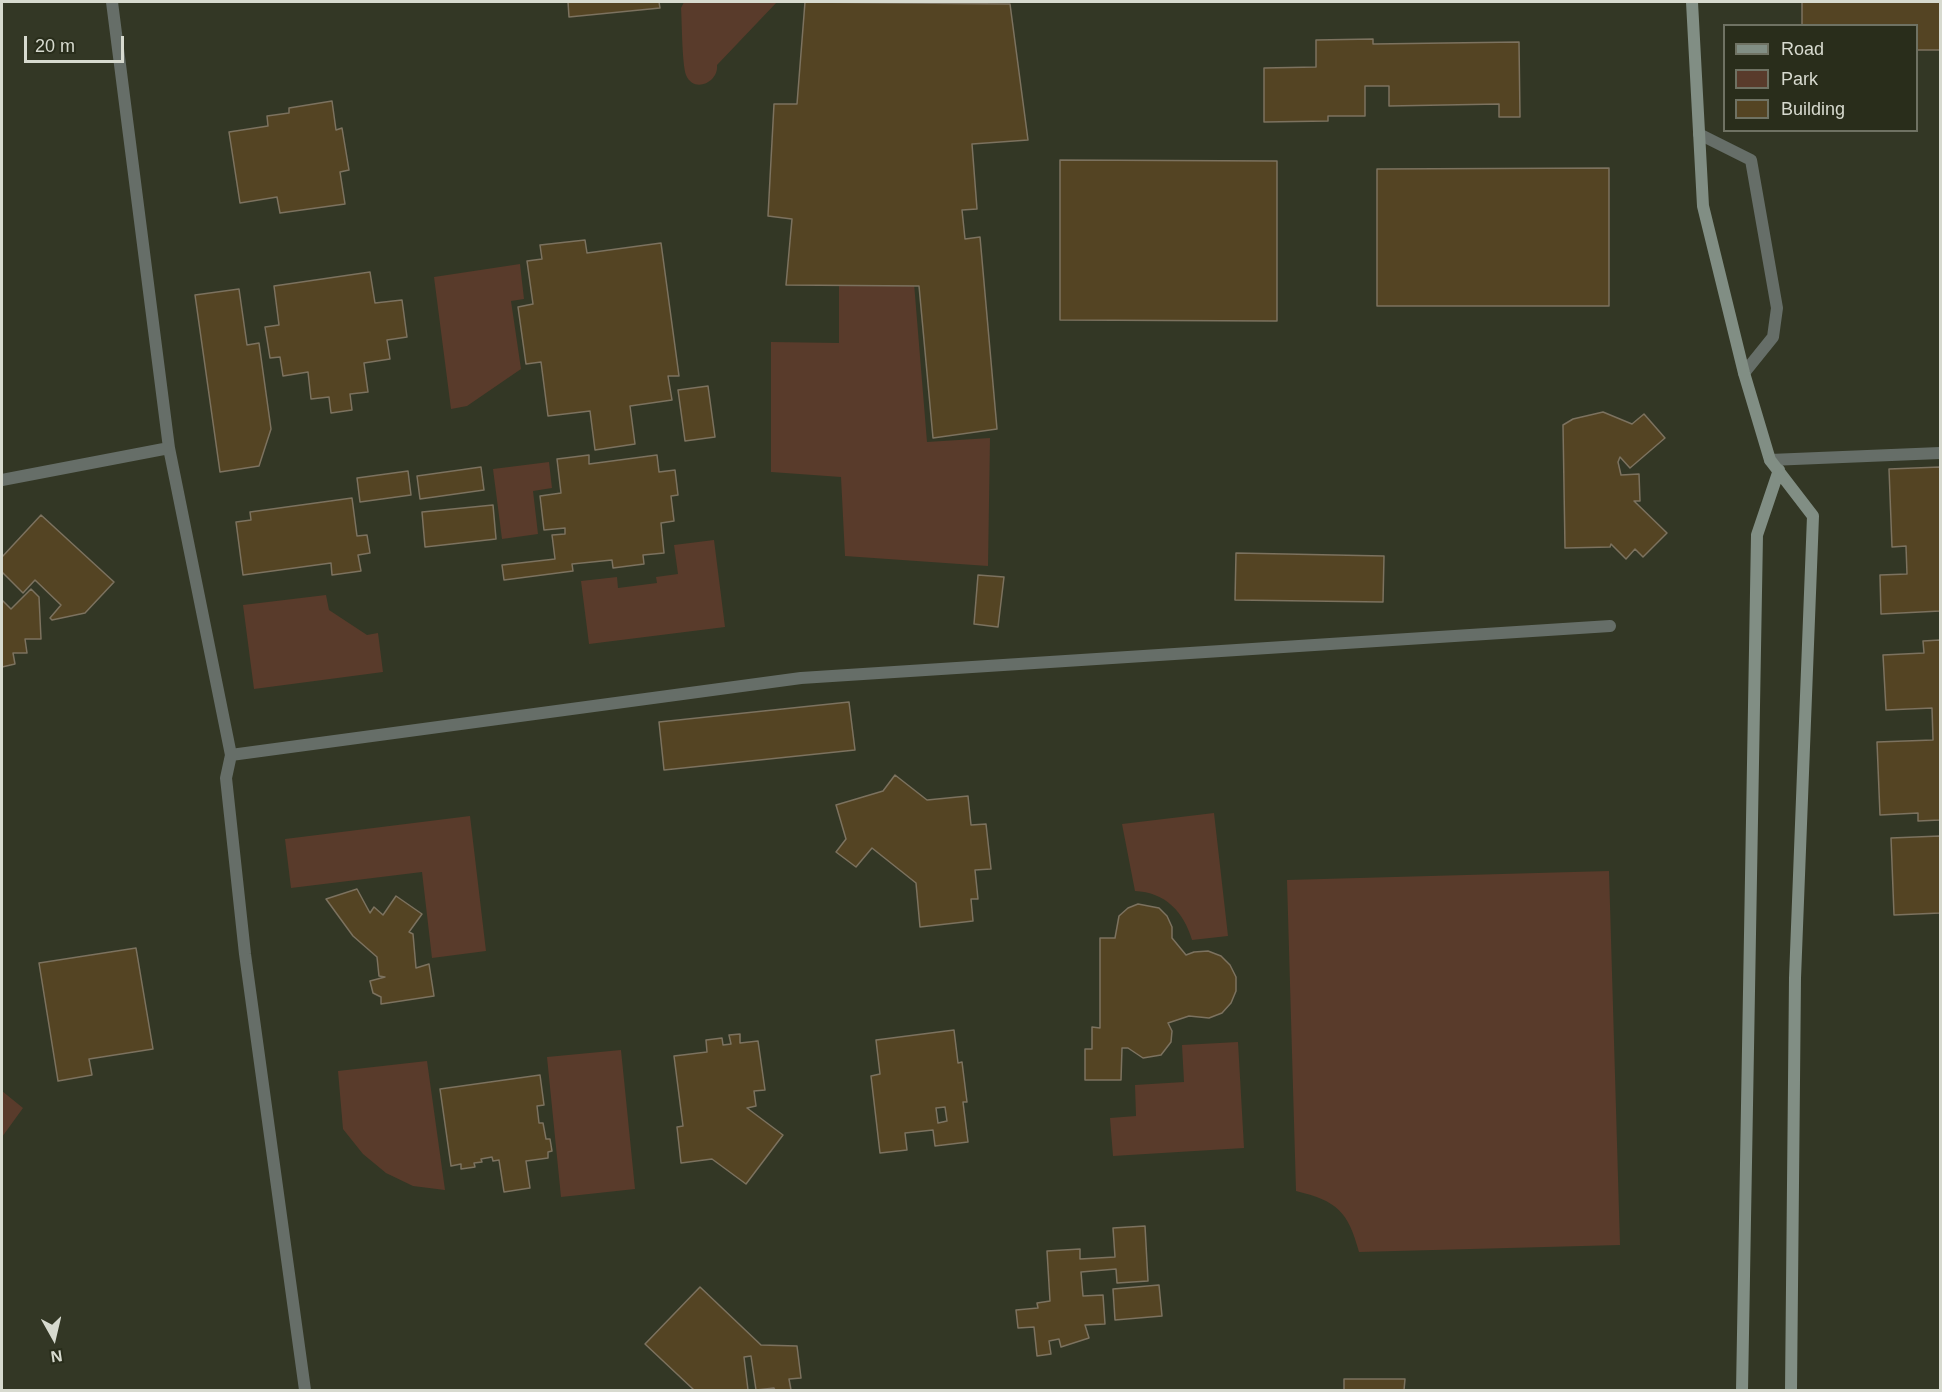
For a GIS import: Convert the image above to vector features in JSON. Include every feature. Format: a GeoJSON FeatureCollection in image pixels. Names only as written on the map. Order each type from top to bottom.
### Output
{"type":"FeatureCollection","features":[{"type":"Feature","properties":{"kind":"street"},"geometry":{"type":"LineString","coordinates":[[112,2],[169,448],[231,755],[225,778],[245,954],[305,1390]]}},
{"type":"Feature","properties":{"kind":"street"},"geometry":{"type":"LineString","coordinates":[[1692,2],[1703,206],[1744,373],[1770,460],[1813,516],[1794,978],[1791,1390]]}},
{"type":"Feature","properties":{"kind":"street"},"geometry":{"type":"LineString","coordinates":[[1699,134],[1751,160],[1777,308],[1773,337],[1744,373]]}},
{"type":"Feature","properties":{"kind":"street"},"geometry":{"type":"LineString","coordinates":[[2,480],[169,448]]}},
{"type":"Feature","properties":{"kind":"street"},"geometry":{"type":"LineString","coordinates":[[1770,460],[1941,453]]}},
{"type":"Feature","properties":{"kind":"street"},"geometry":{"type":"LineString","coordinates":[[1742,1390],[1757,535],[1779,470]]}},
{"type":"Feature","properties":{"kind":"street"},"geometry":{"type":"LineString","coordinates":[[231,755],[801,678],[1610,626]]}},
{"type":"Feature","properties":{"kind":"green space"},"geometry":{"type":"Polygon","coordinates":[[[684,2],[777,2],[717,65],[717,71],[710,81],[700,85],[694,84],[686,75],[681,8],[684,2]]]}},
{"type":"Feature","properties":{"kind":"green space"},"geometry":{"type":"Polygon","coordinates":[[[520,264],[524,299],[511,301],[521,369],[467,406],[451,409],[434,277],[520,264]]]}},
{"type":"Feature","properties":{"kind":"green space"},"geometry":{"type":"Polygon","coordinates":[[[914,283],[927,442],[990,438],[988,566],[845,556],[841,477],[771,472],[771,342],[839,343],[839,284],[914,283]]]}},
{"type":"Feature","properties":{"kind":"green space"},"geometry":{"type":"Polygon","coordinates":[[[549,462],[552,488],[533,491],[538,534],[502,539],[493,469],[549,462]]]}},
{"type":"Feature","properties":{"kind":"green space"},"geometry":{"type":"Polygon","coordinates":[[[714,540],[725,627],[589,644],[581,581],[617,577],[618,588],[657,583],[656,577],[678,574],[674,545],[714,540]]]}},
{"type":"Feature","properties":{"kind":"green space"},"geometry":{"type":"Polygon","coordinates":[[[326,595],[329,610],[367,635],[378,633],[383,672],[254,689],[243,605],[326,595]]]}},
{"type":"Feature","properties":{"kind":"green space"},"geometry":{"type":"Polygon","coordinates":[[[1214,813],[1228,936],[1192,940],[1184,921],[1172,905],[1155,895],[1135,891],[1122,824],[1214,813]]]}},
{"type":"Feature","properties":{"kind":"green space"},"geometry":{"type":"Polygon","coordinates":[[[470,816],[486,951],[432,958],[422,872],[291,888],[285,839],[470,816]]]}},
{"type":"Feature","properties":{"kind":"green space"},"geometry":{"type":"Polygon","coordinates":[[[1609,871],[1620,1245],[1359,1252],[1350,1227],[1339,1210],[1322,1199],[1296,1191],[1287,880],[1609,871]]]}},
{"type":"Feature","properties":{"kind":"green space"},"geometry":{"type":"Polygon","coordinates":[[[1238,1042],[1244,1148],[1113,1156],[1110,1118],[1136,1116],[1135,1085],[1184,1082],[1182,1045],[1238,1042]]]}},
{"type":"Feature","properties":{"kind":"green space"},"geometry":{"type":"Polygon","coordinates":[[[621,1050],[635,1189],[561,1197],[547,1057],[621,1050]]]}},
{"type":"Feature","properties":{"kind":"green space"},"geometry":{"type":"Polygon","coordinates":[[[427,1061],[445,1190],[413,1186],[386,1173],[363,1154],[343,1129],[338,1071],[427,1061]]]}},
{"type":"Feature","properties":{"kind":"green space"},"geometry":{"type":"Polygon","coordinates":[[[2,1091],[23,1108],[2,1137],[2,1091]]]}},
{"type":"Feature","properties":{"kind":"building"},"geometry":{"type":"Polygon","coordinates":[[[568,2],[659,2],[660,8],[569,17],[568,2]]]}},
{"type":"Feature","properties":{"kind":"building"},"geometry":{"type":"Polygon","coordinates":[[[805,2],[1010,4],[1028,140],[972,144],[977,209],[962,210],[965,239],[980,237],[997,429],[933,438],[919,286],[786,285],[792,219],[768,216],[774,104],[797,104],[805,2]]]}},
{"type":"Feature","properties":{"kind":"building"},"geometry":{"type":"Polygon","coordinates":[[[1802,2],[1940,2],[1940,50],[1918,50],[1918,24],[1802,24],[1802,2]]]}},
{"type":"Feature","properties":{"kind":"building"},"geometry":{"type":"Polygon","coordinates":[[[1373,39],[1373,44],[1519,42],[1520,117],[1499,117],[1499,104],[1389,106],[1389,86],[1365,86],[1365,116],[1328,116],[1328,121],[1264,122],[1264,68],[1316,67],[1316,40],[1373,39]]]}},
{"type":"Feature","properties":{"kind":"building"},"geometry":{"type":"Polygon","coordinates":[[[332,101],[336,130],[342,128],[349,170],[340,172],[345,204],[280,213],[277,197],[240,203],[229,132],[268,126],[267,116],[289,113],[289,108],[332,101]]]}},
{"type":"Feature","properties":{"kind":"building"},"geometry":{"type":"Polygon","coordinates":[[[1060,160],[1277,161],[1277,321],[1060,320],[1060,160]]]}},
{"type":"Feature","properties":{"kind":"building"},"geometry":{"type":"Polygon","coordinates":[[[1609,168],[1609,306],[1377,306],[1377,169],[1609,168]]]}},
{"type":"Feature","properties":{"kind":"building"},"geometry":{"type":"Polygon","coordinates":[[[585,240],[587,253],[661,243],[679,376],[668,376],[672,400],[630,406],[635,444],[595,450],[590,411],[548,416],[541,362],[526,364],[518,307],[533,304],[527,261],[542,259],[540,245],[585,240]]]}},
{"type":"Feature","properties":{"kind":"building"},"geometry":{"type":"Polygon","coordinates":[[[370,272],[375,303],[402,300],[407,337],[387,340],[390,359],[364,363],[368,392],[350,394],[352,410],[331,413],[329,397],[311,399],[308,372],[283,376],[280,357],[270,358],[265,327],[279,325],[274,286],[370,272]]]}},
{"type":"Feature","properties":{"kind":"building"},"geometry":{"type":"Polygon","coordinates":[[[239,289],[247,345],[259,343],[271,429],[259,466],[220,472],[195,295],[239,289]]]}},
{"type":"Feature","properties":{"kind":"building"},"geometry":{"type":"Polygon","coordinates":[[[708,386],[715,437],[685,441],[678,390],[708,386]]]}},
{"type":"Feature","properties":{"kind":"building"},"geometry":{"type":"Polygon","coordinates":[[[1603,412],[1632,424],[1644,414],[1665,438],[1630,468],[1620,457],[1618,462],[1621,475],[1639,474],[1640,501],[1634,501],[1667,533],[1643,557],[1635,549],[1626,559],[1611,544],[1610,547],[1565,548],[1563,425],[1573,419],[1603,412]]]}},
{"type":"Feature","properties":{"kind":"building"},"geometry":{"type":"Polygon","coordinates":[[[589,455],[589,464],[657,455],[659,472],[675,470],[678,495],[671,496],[674,521],[661,523],[664,553],[643,555],[644,564],[613,568],[612,560],[572,564],[573,571],[504,580],[502,565],[555,559],[552,535],[565,534],[565,528],[544,530],[540,496],[561,493],[557,459],[589,455]]]}},
{"type":"Feature","properties":{"kind":"building"},"geometry":{"type":"Polygon","coordinates":[[[481,467],[484,490],[420,499],[417,476],[481,467]]]}},
{"type":"Feature","properties":{"kind":"building"},"geometry":{"type":"Polygon","coordinates":[[[1940,467],[1940,611],[1881,614],[1880,575],[1907,574],[1906,546],[1892,547],[1889,469],[1940,467]]]}},
{"type":"Feature","properties":{"kind":"building"},"geometry":{"type":"Polygon","coordinates":[[[408,471],[411,495],[360,502],[357,478],[408,471]]]}},
{"type":"Feature","properties":{"kind":"building"},"geometry":{"type":"Polygon","coordinates":[[[352,498],[357,536],[367,535],[370,553],[358,555],[361,571],[332,575],[331,563],[243,575],[236,522],[251,520],[250,512],[352,498]]]}},
{"type":"Feature","properties":{"kind":"building"},"geometry":{"type":"Polygon","coordinates":[[[493,505],[496,539],[425,547],[422,512],[493,505]]]}},
{"type":"Feature","properties":{"kind":"building"},"geometry":{"type":"Polygon","coordinates":[[[41,515],[114,582],[85,613],[52,620],[50,618],[61,605],[35,580],[23,593],[2,572],[2,557],[41,515]]]}},
{"type":"Feature","properties":{"kind":"building"},"geometry":{"type":"Polygon","coordinates":[[[1236,553],[1384,556],[1383,602],[1235,600],[1236,553]]]}},
{"type":"Feature","properties":{"kind":"building"},"geometry":{"type":"Polygon","coordinates":[[[978,575],[1004,577],[998,627],[974,624],[978,575]]]}},
{"type":"Feature","properties":{"kind":"building"},"geometry":{"type":"Polygon","coordinates":[[[31,589],[39,597],[41,639],[25,639],[27,653],[13,653],[15,664],[2,667],[2,600],[11,609],[31,589]]]}},
{"type":"Feature","properties":{"kind":"building"},"geometry":{"type":"Polygon","coordinates":[[[1940,640],[1940,820],[1918,821],[1918,813],[1880,815],[1877,742],[1933,740],[1932,708],[1886,710],[1883,655],[1924,653],[1923,641],[1940,640]]]}},
{"type":"Feature","properties":{"kind":"building"},"geometry":{"type":"Polygon","coordinates":[[[849,702],[855,750],[664,770],[659,722],[849,702]]]}},
{"type":"Feature","properties":{"kind":"building"},"geometry":{"type":"Polygon","coordinates":[[[895,775],[927,800],[968,796],[971,825],[986,824],[991,869],[975,870],[978,899],[971,899],[973,921],[920,927],[916,883],[872,848],[856,867],[836,852],[846,839],[836,805],[883,791],[895,775]]]}},
{"type":"Feature","properties":{"kind":"building"},"geometry":{"type":"Polygon","coordinates":[[[1940,836],[1940,913],[1894,915],[1891,838],[1940,836]]]}},
{"type":"Feature","properties":{"kind":"building"},"geometry":{"type":"Polygon","coordinates":[[[357,889],[370,913],[374,907],[383,915],[396,896],[422,914],[409,932],[413,934],[416,968],[429,964],[434,996],[381,1004],[381,997],[373,993],[370,981],[385,977],[379,976],[377,957],[353,936],[326,899],[357,889]]]}},
{"type":"Feature","properties":{"kind":"building"},"geometry":{"type":"Polygon","coordinates":[[[1138,904],[1159,908],[1167,916],[1172,927],[1172,938],[1186,955],[1208,951],[1221,956],[1230,965],[1236,977],[1236,991],[1231,1003],[1222,1013],[1209,1018],[1189,1016],[1168,1023],[1172,1031],[1171,1042],[1161,1055],[1143,1058],[1128,1048],[1122,1048],[1121,1080],[1085,1080],[1085,1049],[1092,1049],[1092,1027],[1100,1028],[1100,938],[1115,938],[1119,916],[1128,908],[1138,904]]]}},
{"type":"Feature","properties":{"kind":"building"},"geometry":{"type":"Polygon","coordinates":[[[136,948],[153,1049],[89,1059],[92,1075],[58,1081],[39,963],[136,948]]]}},
{"type":"Feature","properties":{"kind":"building"},"geometry":{"type":"Polygon","coordinates":[[[954,1030],[958,1063],[962,1062],[967,1102],[963,1102],[968,1142],[935,1146],[933,1130],[905,1133],[907,1150],[880,1153],[871,1076],[880,1074],[876,1040],[954,1030]],[[945,1107],[936,1108],[938,1123],[947,1121],[945,1107]]]}},
{"type":"Feature","properties":{"kind":"building"},"geometry":{"type":"Polygon","coordinates":[[[740,1034],[740,1043],[758,1041],[765,1090],[754,1091],[756,1106],[747,1108],[783,1135],[746,1184],[712,1159],[681,1163],[677,1127],[683,1126],[674,1056],[707,1052],[706,1040],[722,1038],[723,1045],[731,1044],[729,1035],[740,1034]]]}},
{"type":"Feature","properties":{"kind":"building"},"geometry":{"type":"Polygon","coordinates":[[[540,1075],[544,1105],[537,1106],[539,1123],[543,1123],[546,1139],[550,1139],[552,1151],[548,1152],[548,1158],[526,1161],[530,1188],[504,1192],[499,1160],[493,1161],[492,1157],[474,1163],[475,1167],[461,1169],[461,1164],[451,1166],[440,1089],[540,1075]]]}},
{"type":"Feature","properties":{"kind":"building"},"geometry":{"type":"Polygon","coordinates":[[[1145,1226],[1148,1281],[1117,1283],[1116,1269],[1081,1272],[1083,1296],[1103,1295],[1105,1324],[1085,1325],[1089,1338],[1061,1347],[1059,1339],[1049,1341],[1051,1354],[1037,1356],[1034,1327],[1018,1328],[1016,1310],[1038,1308],[1037,1303],[1050,1301],[1047,1251],[1080,1249],[1080,1259],[1115,1257],[1113,1228],[1145,1226]]]}},
{"type":"Feature","properties":{"kind":"building"},"geometry":{"type":"Polygon","coordinates":[[[1159,1285],[1162,1316],[1115,1320],[1113,1289],[1159,1285]]]}},
{"type":"Feature","properties":{"kind":"building"},"geometry":{"type":"Polygon","coordinates":[[[700,1287],[761,1345],[797,1346],[801,1378],[789,1379],[791,1390],[775,1390],[774,1388],[756,1390],[751,1356],[744,1357],[748,1390],[694,1390],[645,1344],[700,1287]]]}},
{"type":"Feature","properties":{"kind":"building"},"geometry":{"type":"Polygon","coordinates":[[[1344,1379],[1405,1379],[1404,1390],[1344,1390],[1344,1379]]]}}]}
